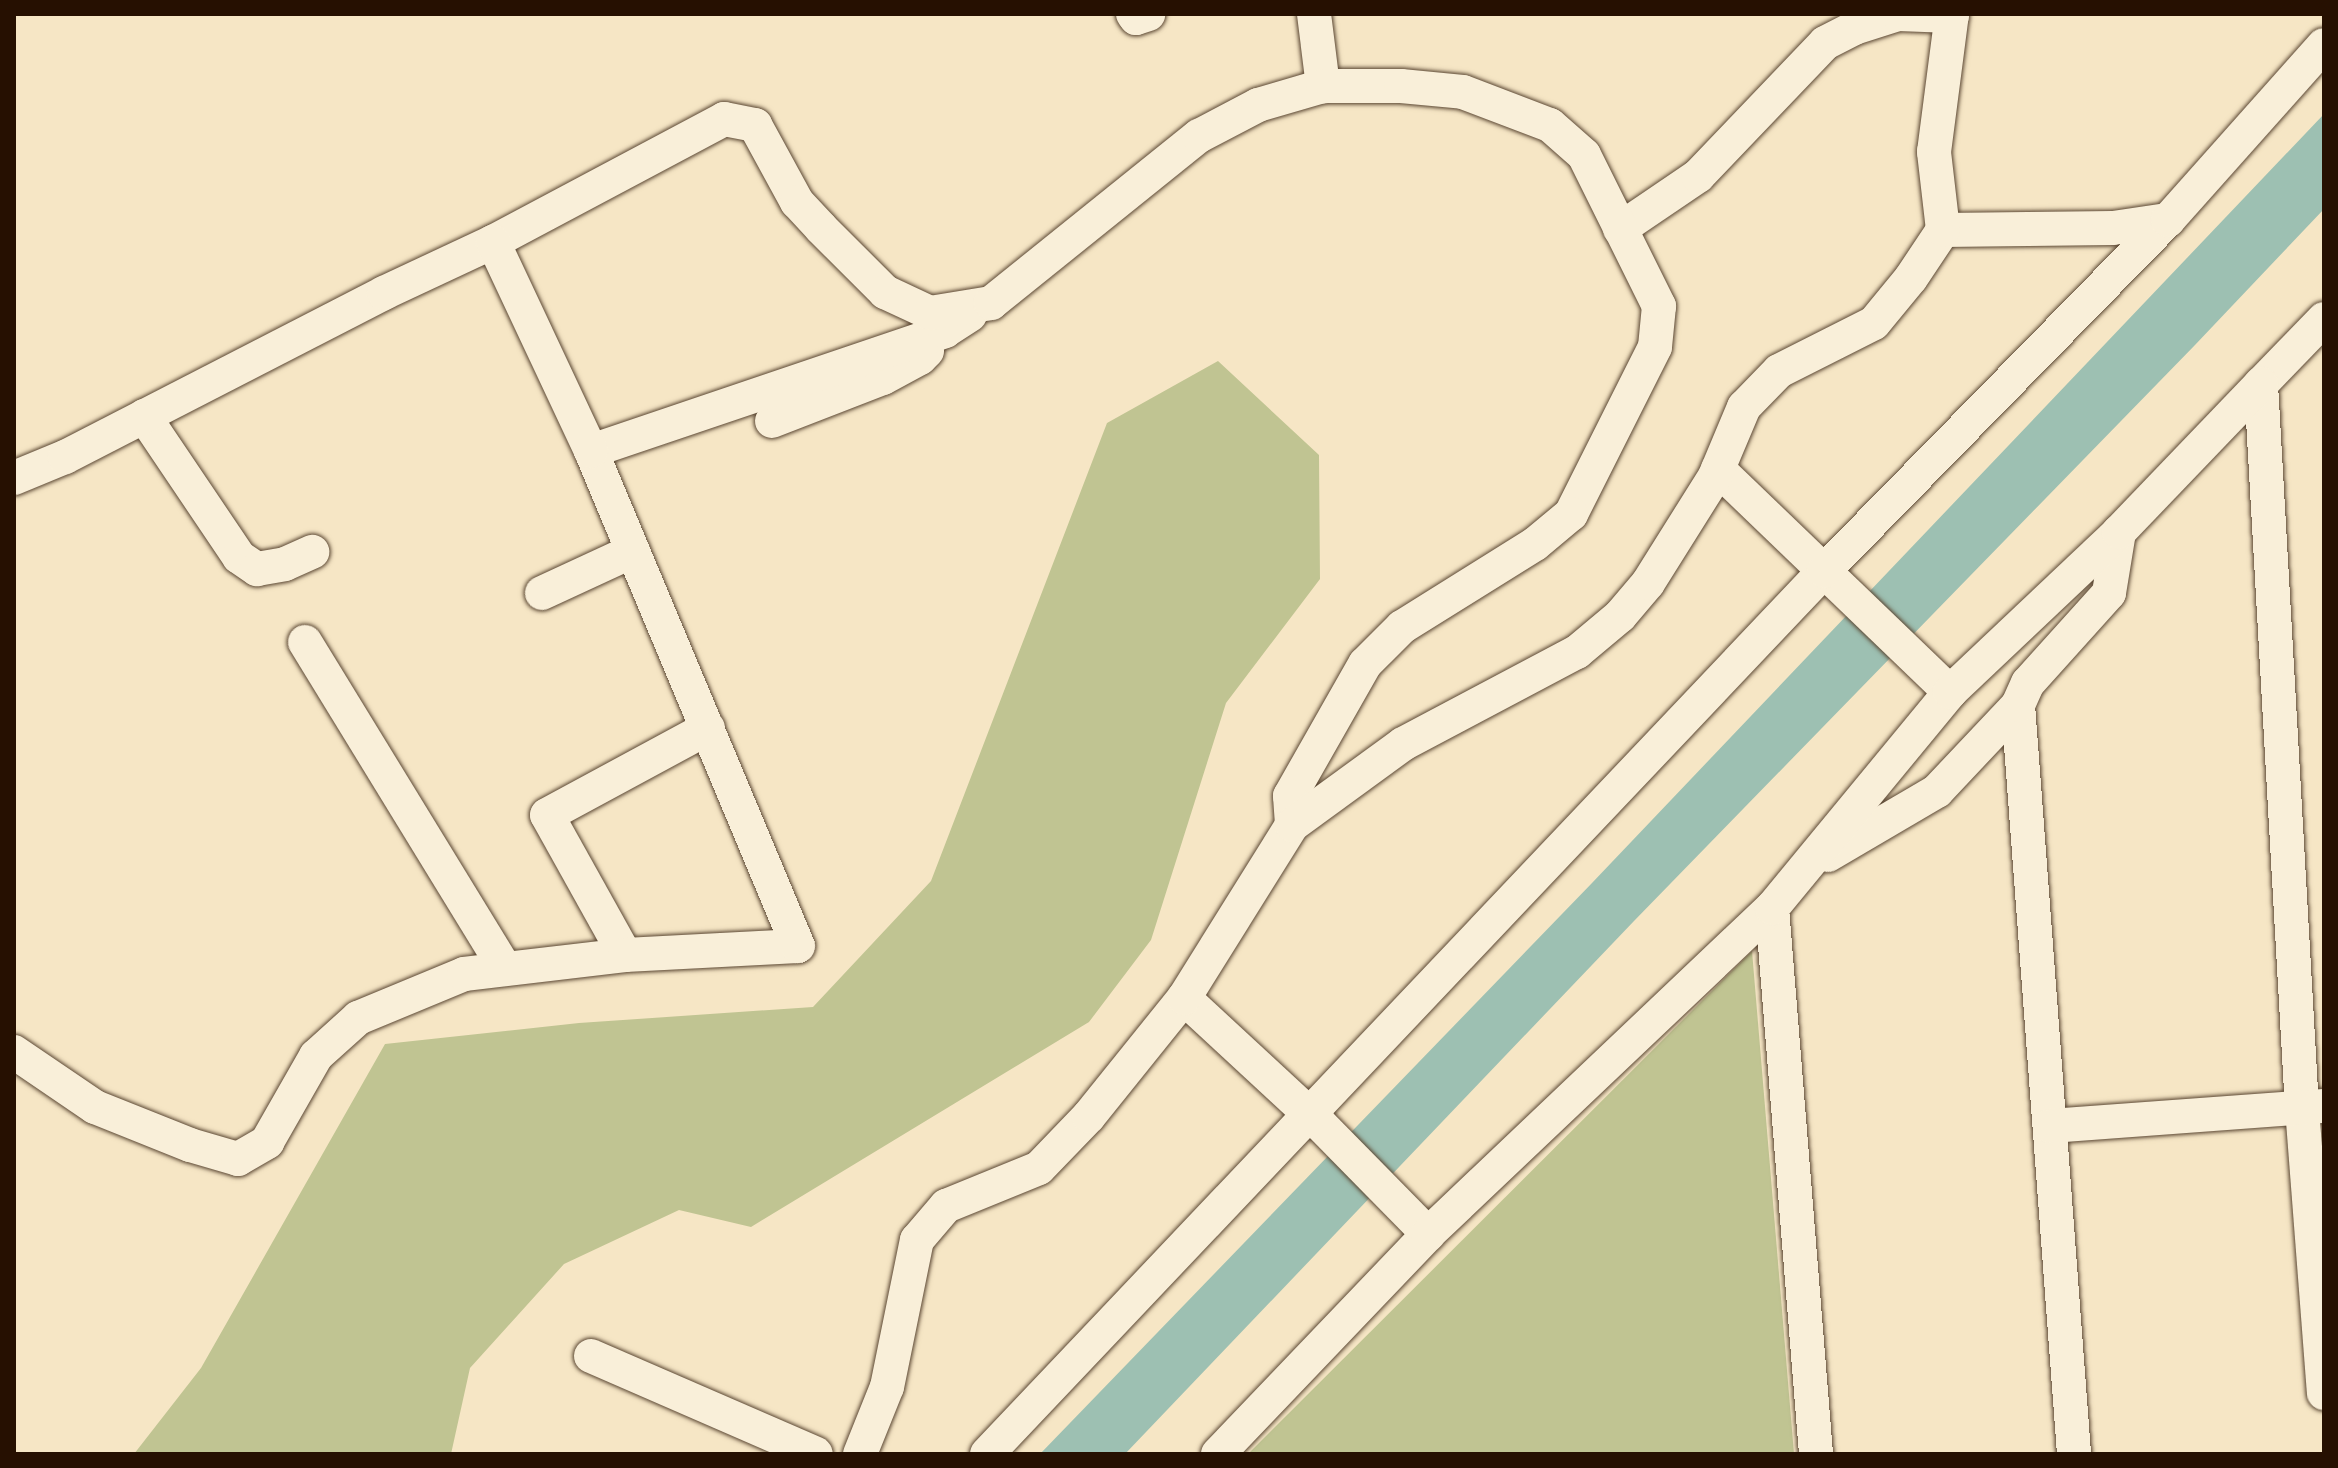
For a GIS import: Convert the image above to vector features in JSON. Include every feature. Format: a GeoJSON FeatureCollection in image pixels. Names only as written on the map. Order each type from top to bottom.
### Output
{"type":"FeatureCollection","features":[{"type":"Feature","properties":{"kind":"street"},"geometry":{"type":"LineString","coordinates":[[1133,14],[1136,18],[1148,14]]}},
{"type":"Feature","properties":{"kind":"street"},"geometry":{"type":"LineString","coordinates":[[1314,14],[1323,86]]}},
{"type":"Feature","properties":{"kind":"street"},"geometry":{"type":"LineString","coordinates":[[860,1454],[887,1387],[917,1240],[946,1206],[1039,1168],[1089,1116],[1184,998],[1292,825],[1403,744],[1577,652],[1620,616],[1648,583],[1718,469],[1744,407],[1779,371],[1874,323],[1911,278],[1943,230],[1934,152],[1952,15],[1898,14],[1854,28],[1825,43],[1698,176],[1620,229]]}},
{"type":"Feature","properties":{"kind":"street"},"geometry":{"type":"LineString","coordinates":[[987,1454],[1832,577],[2168,220],[2324,45]]}},
{"type":"Feature","properties":{"kind":"street"},"geometry":{"type":"LineString","coordinates":[[591,451],[945,331],[991,303],[1199,136],[1258,105],[1323,86],[1401,86],[1463,92],[1550,125],[1584,155],[1659,306],[1655,347],[1571,514],[1535,544],[1402,627],[1365,664],[1290,796],[1292,825]]}},
{"type":"Feature","properties":{"kind":"street"},"geometry":{"type":"LineString","coordinates":[[14,478],[65,457],[384,293],[493,242],[724,119],[755,125],[797,202],[885,292],[930,313],[991,303]]}},
{"type":"Feature","properties":{"kind":"street"},"geometry":{"type":"LineString","coordinates":[[1943,230],[2113,228],[2168,220]]}},
{"type":"Feature","properties":{"kind":"street"},"geometry":{"type":"LineString","coordinates":[[14,1052],[95,1107],[190,1145],[238,1159],[267,1142],[316,1056],[358,1018],[464,974],[625,955],[798,946],[591,451],[493,242]]}},
{"type":"Feature","properties":{"kind":"street"},"geometry":{"type":"LineString","coordinates":[[1218,1454],[1428,1234],[1772,908],[1950,692],[2119,532],[2324,319]]}},
{"type":"Feature","properties":{"kind":"street"},"geometry":{"type":"LineString","coordinates":[[772,421],[920,358],[945,331]]}},
{"type":"Feature","properties":{"kind":"street"},"geometry":{"type":"LineString","coordinates":[[2261,384],[2313,1107],[2324,1393]]}},
{"type":"Feature","properties":{"kind":"street"},"geometry":{"type":"LineString","coordinates":[[144,416],[239,557],[257,569],[285,564],[312,552]]}},
{"type":"Feature","properties":{"kind":"street"},"geometry":{"type":"LineString","coordinates":[[1718,469],[1950,692]]}},
{"type":"Feature","properties":{"kind":"street"},"geometry":{"type":"LineString","coordinates":[[1807,868],[1937,791],[2018,705],[2028,683],[2109,593],[2119,532]]}},
{"type":"Feature","properties":{"kind":"street"},"geometry":{"type":"LineString","coordinates":[[542,593],[633,551]]}},
{"type":"Feature","properties":{"kind":"street"},"geometry":{"type":"LineString","coordinates":[[305,642],[409,806],[505,969]]}},
{"type":"Feature","properties":{"kind":"street"},"geometry":{"type":"LineString","coordinates":[[2018,705],[2074,1454]]}},
{"type":"Feature","properties":{"kind":"street"},"geometry":{"type":"LineString","coordinates":[[625,955],[547,815],[708,728]]}},
{"type":"Feature","properties":{"kind":"street"},"geometry":{"type":"LineString","coordinates":[[1772,908],[1816,1454]]}},
{"type":"Feature","properties":{"kind":"street"},"geometry":{"type":"LineString","coordinates":[[1184,998],[1399,1202],[1428,1234]]}},
{"type":"Feature","properties":{"kind":"street"},"geometry":{"type":"LineString","coordinates":[[2050,1126],[2313,1107]]}},
{"type":"Feature","properties":{"kind":"street"},"geometry":{"type":"LineString","coordinates":[[591,1356],[816,1454]]}},
{"type":"Feature","properties":{"kind":"green space"},"geometry":{"type":"Polygon","coordinates":[[[1218,361],[1319,455],[1320,579],[1226,703],[1151,940],[1089,1022],[751,1227],[679,1210],[564,1264],[470,1368],[451,1454],[134,1454],[201,1368],[385,1044],[579,1023],[813,1007],[931,881],[1107,423],[1218,361]]]}},
{"type":"Feature","properties":{"kind":"green space"},"geometry":{"type":"Polygon","coordinates":[[[1752,951],[1794,1454],[1248,1454],[1752,951]]]}},
{"type":"Feature","properties":{"kind":"shaded area"},"geometry":{"type":"Polygon","coordinates":[[[2324,114],[2324,209],[2195,345],[1634,921],[1125,1454],[1040,1454],[1592,883],[2324,114]]]}}]}
